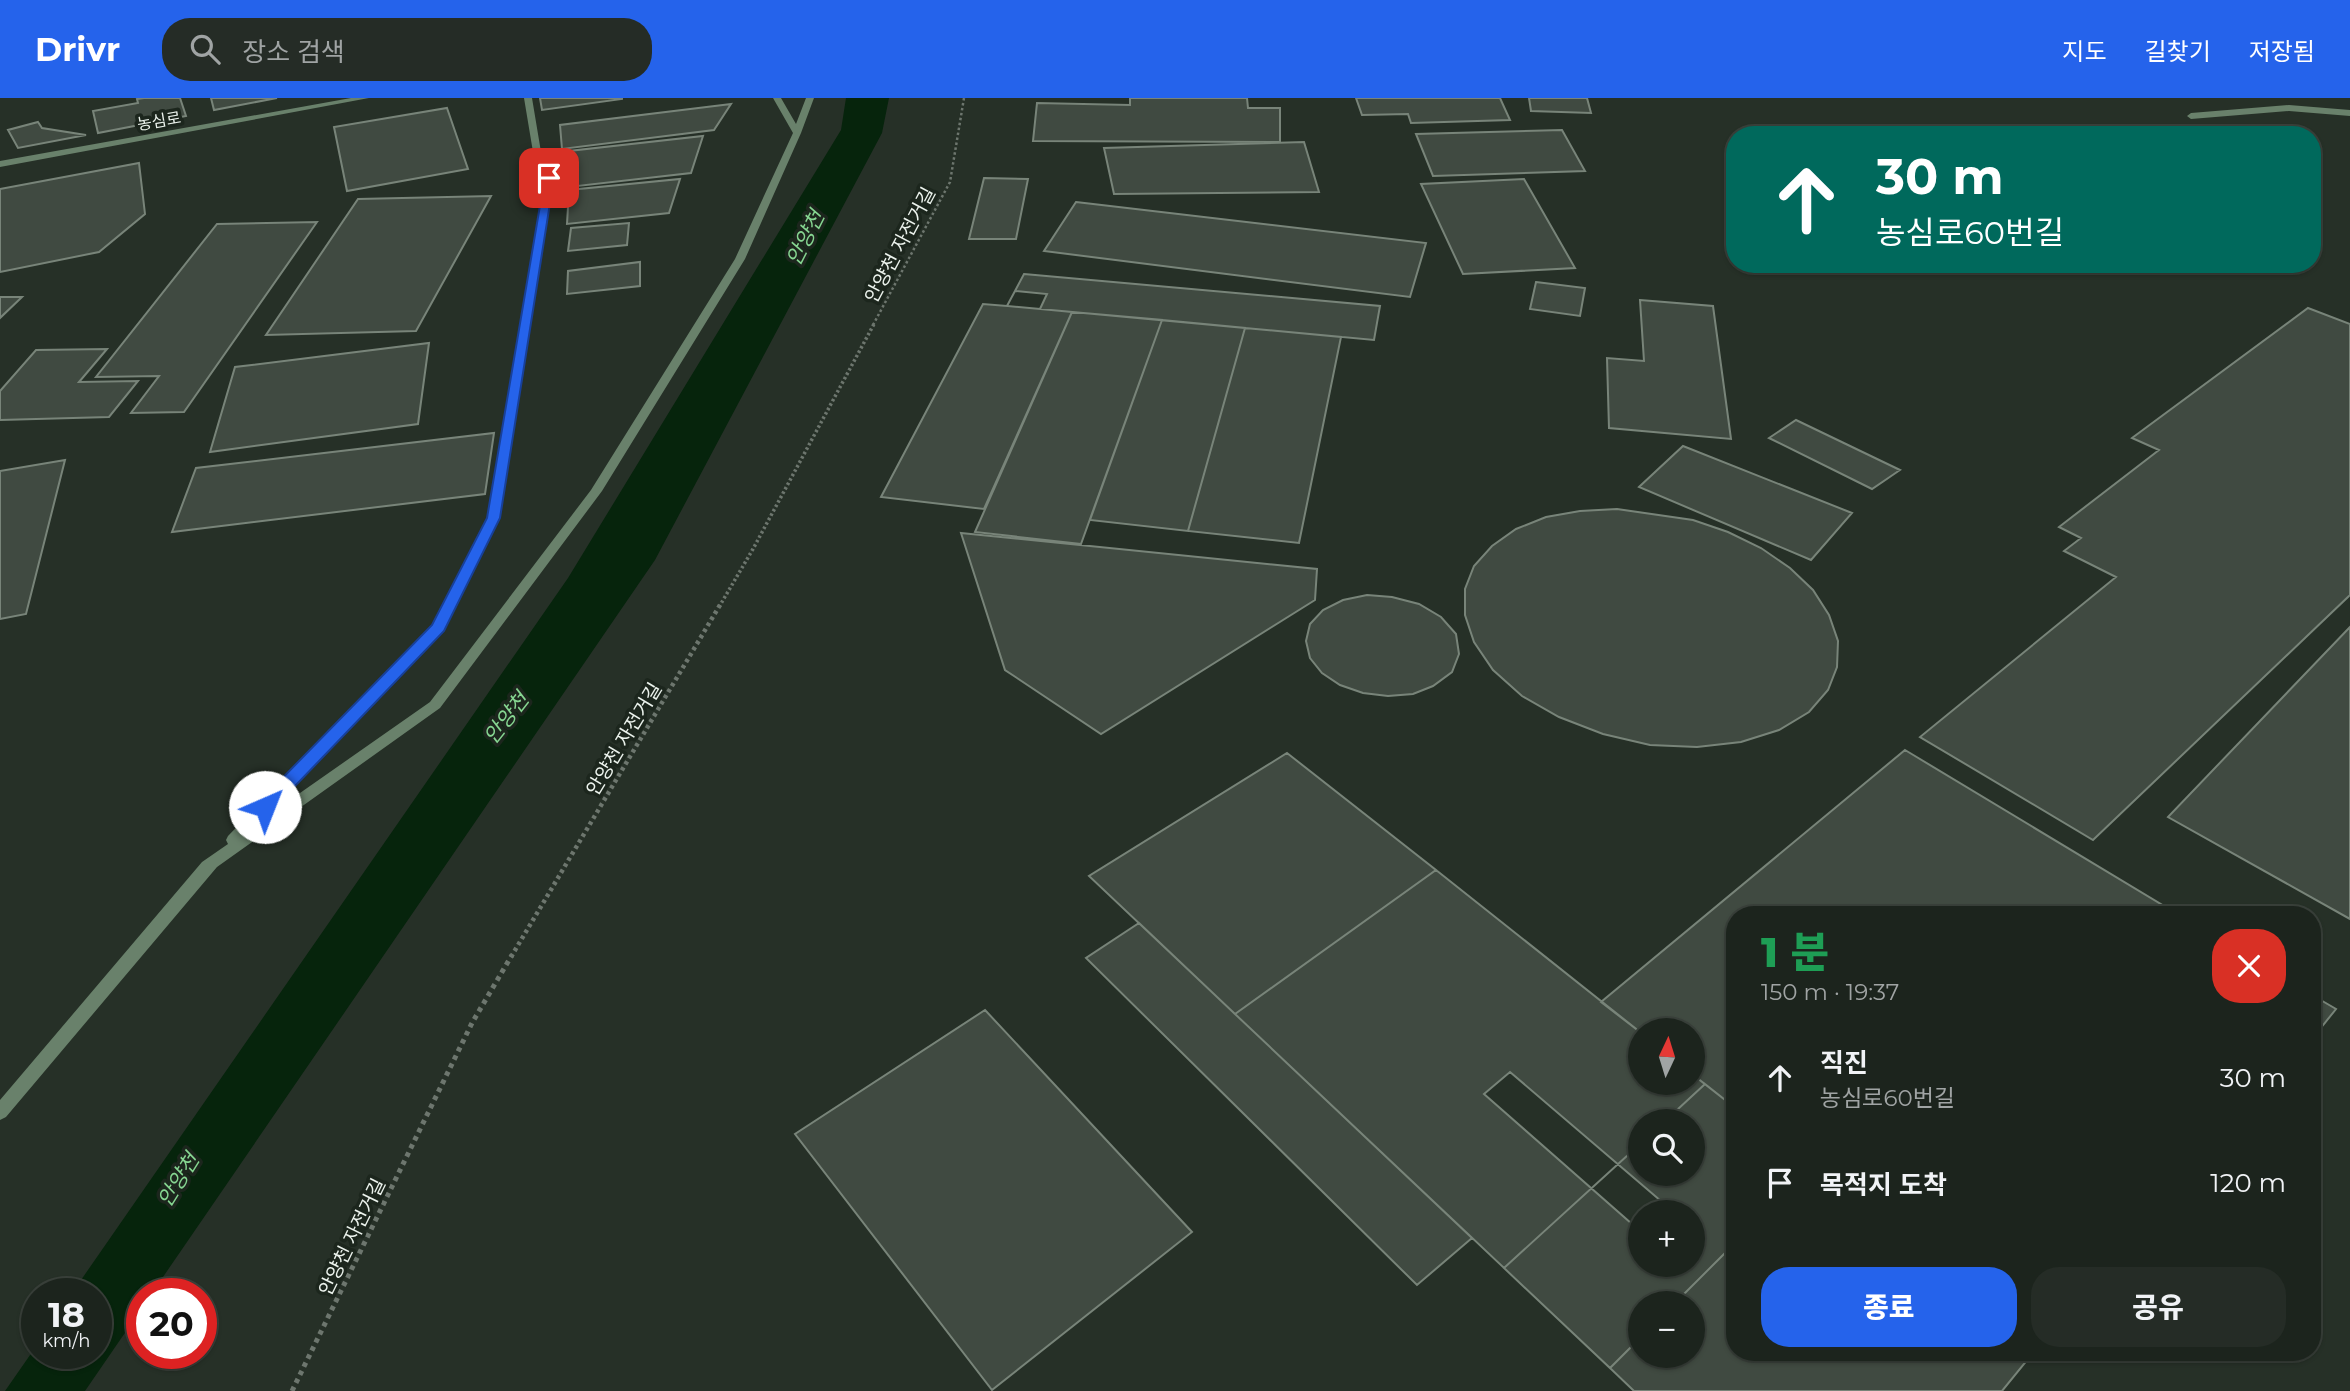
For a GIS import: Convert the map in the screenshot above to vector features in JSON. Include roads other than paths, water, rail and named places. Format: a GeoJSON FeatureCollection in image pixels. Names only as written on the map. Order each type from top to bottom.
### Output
{"type":"FeatureCollection","features":[{"type":"Feature","properties":{"kind":"street","name":"농심로"},"geometry":{"type":"LineString","coordinates":[[0,164],[365,98]]}},
{"type":"Feature","properties":{"kind":"street"},"geometry":{"type":"LineString","coordinates":[[0,1112],[207,866],[439,627],[494,518],[549,178],[537,152],[527,98]]}},
{"type":"Feature","properties":{"kind":"street"},"geometry":{"type":"LineString","coordinates":[[777,98],[797,132]]}},
{"type":"Feature","properties":{"kind":"street"},"geometry":{"type":"LineString","coordinates":[[207,866],[435,705],[596,491],[740,259],[810,98]]}},
{"type":"Feature","properties":{"kind":"street"},"geometry":{"type":"LineString","coordinates":[[2191,116],[2289,108],[2350,113]]}},
{"type":"Feature","properties":{"kind":"water","name":"안양천"},"geometry":{"type":"Polygon","coordinates":[[[846,98],[889,98],[882,133],[655,560],[162,1278],[126,1278],[126,1331],[112,1352],[112,1278],[82,1278],[568,578],[841,130],[846,98]]]}},
{"type":"Feature","properties":{"kind":"water"},"geometry":{"type":"Polygon","coordinates":[[[21,1368],[100,1369],[85,1391],[5,1391],[21,1368]]]}}]}
